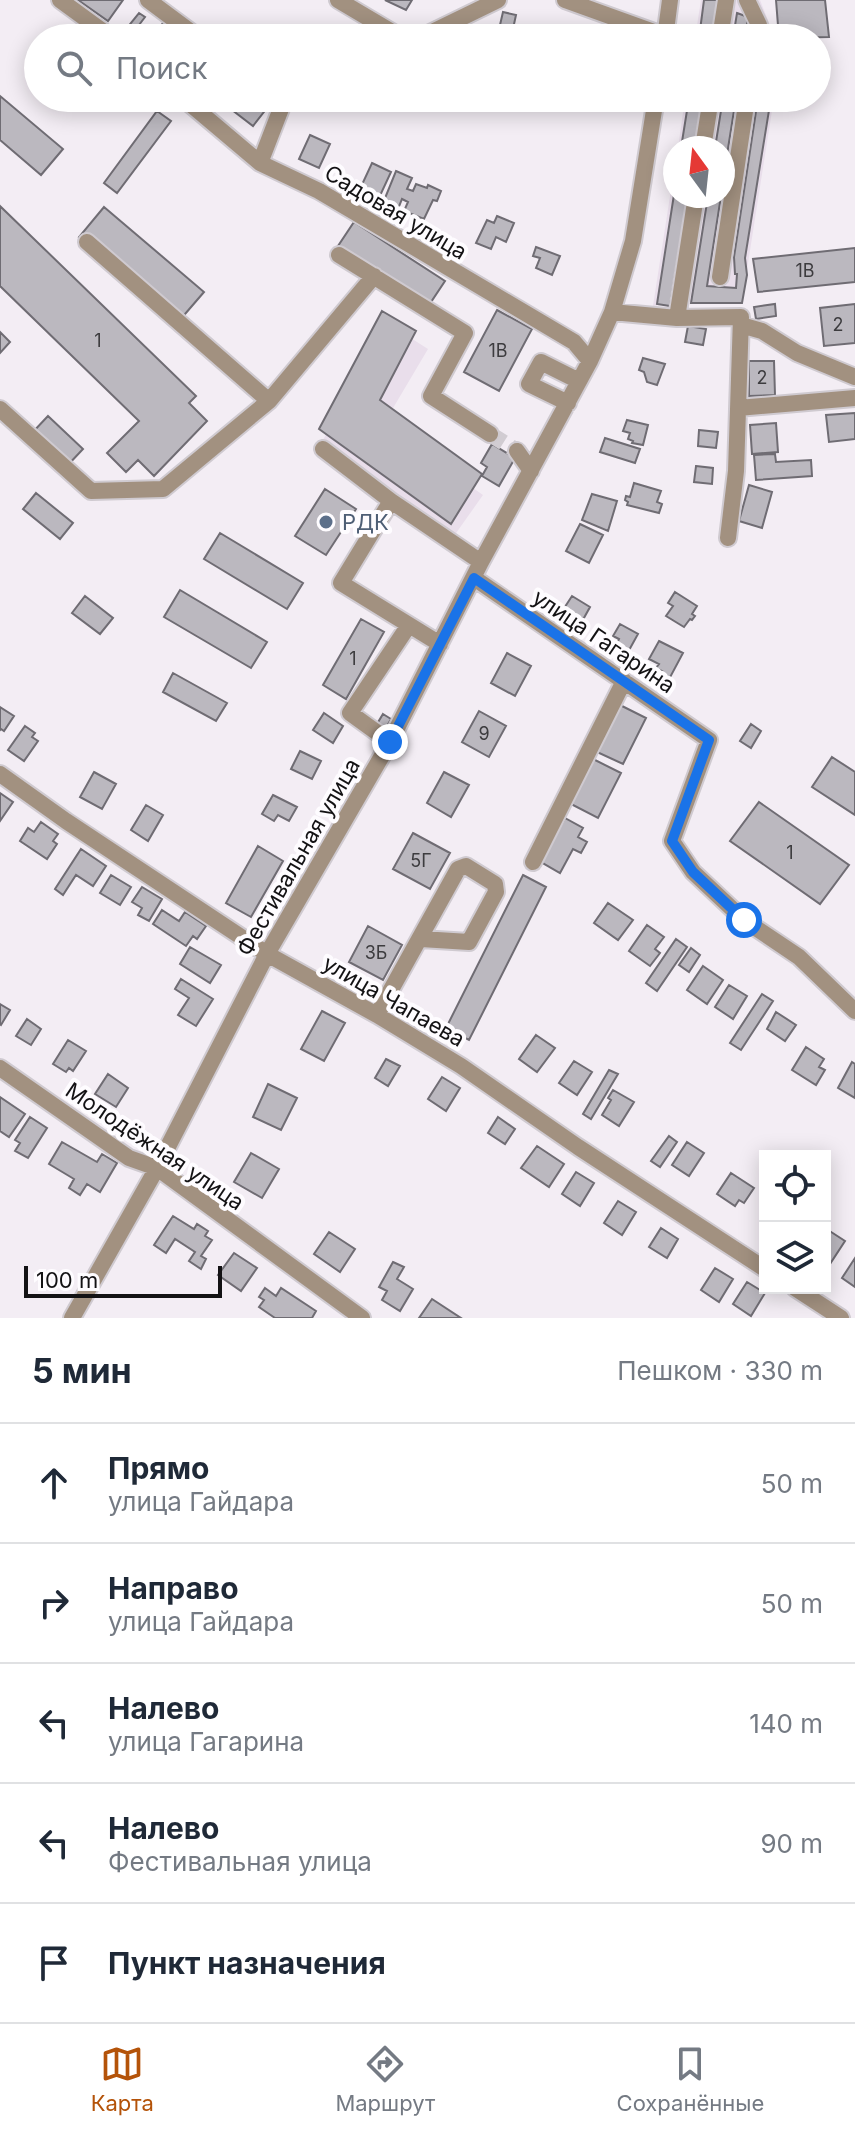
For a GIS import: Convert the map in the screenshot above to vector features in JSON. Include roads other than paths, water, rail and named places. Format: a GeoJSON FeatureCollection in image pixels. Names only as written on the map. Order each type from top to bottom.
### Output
{"type":"FeatureCollection","features":[{"type":"Feature","properties":{"kind":"street"},"geometry":{"type":"LineString","coordinates":[[60,0],[93,24]]}},
{"type":"Feature","properties":{"kind":"street"},"geometry":{"type":"LineString","coordinates":[[148,0],[180,24]]}},
{"type":"Feature","properties":{"kind":"street"},"geometry":{"type":"LineString","coordinates":[[338,0],[378,24]]}},
{"type":"Feature","properties":{"kind":"street"},"geometry":{"type":"LineString","coordinates":[[449,24],[498,0]]}},
{"type":"Feature","properties":{"kind":"street"},"geometry":{"type":"LineString","coordinates":[[568,0],[631,24]]}},
{"type":"Feature","properties":{"kind":"street"},"geometry":{"type":"LineString","coordinates":[[667,24],[670,0]]}},
{"type":"Feature","properties":{"kind":"street"},"geometry":{"type":"LineString","coordinates":[[722,24],[726,0]]}},
{"type":"Feature","properties":{"kind":"street"},"geometry":{"type":"LineString","coordinates":[[747,0],[759,24]]}},
{"type":"Feature","properties":{"kind":"street","name":"Садовая улица"},"geometry":{"type":"LineString","coordinates":[[200,112],[260,163],[319,191],[574,342],[590,361]]}},
{"type":"Feature","properties":{"kind":"street"},"geometry":{"type":"LineString","coordinates":[[260,163],[276,112]]}},
{"type":"Feature","properties":{"kind":"street","name":"Фестивальная улица"},"geometry":{"type":"LineString","coordinates":[[72,1318],[157,1168],[267,954],[390,742],[481,562],[590,361],[612,312],[633,241],[654,112]]}},
{"type":"Feature","properties":{"kind":"street"},"geometry":{"type":"LineString","coordinates":[[705,136],[709,112]]}},
{"type":"Feature","properties":{"kind":"street"},"geometry":{"type":"LineString","coordinates":[[720,277],[745,112]]}},
{"type":"Feature","properties":{"kind":"street"},"geometry":{"type":"LineString","coordinates":[[677,318],[694,208]]}},
{"type":"Feature","properties":{"kind":"street"},"geometry":{"type":"LineString","coordinates":[[87,242],[269,401]]}},
{"type":"Feature","properties":{"kind":"street"},"geometry":{"type":"LineString","coordinates":[[339,255],[465,333],[431,396],[490,434]]}},
{"type":"Feature","properties":{"kind":"street"},"geometry":{"type":"LineString","coordinates":[[0,409],[91,491],[163,489],[269,401],[374,276]]}},
{"type":"Feature","properties":{"kind":"street"},"geometry":{"type":"LineString","coordinates":[[612,312],[677,318],[741,317],[736,471],[728,538]]}},
{"type":"Feature","properties":{"kind":"street"},"geometry":{"type":"LineString","coordinates":[[741,325],[762,331],[797,353],[855,377]]}},
{"type":"Feature","properties":{"kind":"street"},"geometry":{"type":"LineString","coordinates":[[568,403],[529,384],[541,362],[579,381]]}},
{"type":"Feature","properties":{"kind":"street"},"geometry":{"type":"LineString","coordinates":[[738,408],[855,398]]}},
{"type":"Feature","properties":{"kind":"street"},"geometry":{"type":"LineString","coordinates":[[323,449],[391,501],[481,562]]}},
{"type":"Feature","properties":{"kind":"street"},"geometry":{"type":"LineString","coordinates":[[517,451],[531,471]]}},
{"type":"Feature","properties":{"kind":"street"},"geometry":{"type":"LineString","coordinates":[[391,501],[341,583],[440,644]]}},
{"type":"Feature","properties":{"kind":"street","name":"улица Гагарина"},"geometry":{"type":"LineString","coordinates":[[474,578],[709,740],[672,841],[693,872],[734,911],[799,957],[855,1011]]}},
{"type":"Feature","properties":{"kind":"street"},"geometry":{"type":"LineString","coordinates":[[390,742],[350,713],[409,625]]}},
{"type":"Feature","properties":{"kind":"street"},"geometry":{"type":"LineString","coordinates":[[533,862],[624,681]]}},
{"type":"Feature","properties":{"kind":"street","name":"улица Чапаева"},"geometry":{"type":"LineString","coordinates":[[0,774],[267,954],[461,1066],[759,1265]]}},
{"type":"Feature","properties":{"kind":"street"},"geometry":{"type":"LineString","coordinates":[[377,1015],[458,869],[466,866],[495,884],[496,892],[469,942],[421,939]]}},
{"type":"Feature","properties":{"kind":"street","name":"Молодёжная улица"},"geometry":{"type":"LineString","coordinates":[[0,1068],[129,1158],[157,1168],[362,1318]]}},
{"type":"Feature","properties":{"kind":"street"},"geometry":{"type":"LineString","coordinates":[[804,1294],[841,1318]]}},
{"type":"Feature","properties":{"kind":"tunnel"},"geometry":{"type":"LineString","coordinates":[[490,434],[517,451]]}},
{"type":"Feature","properties":{"kind":"place","name":"РДК"},"geometry":{"type":"Point","coordinates":[326,522]}}]}
